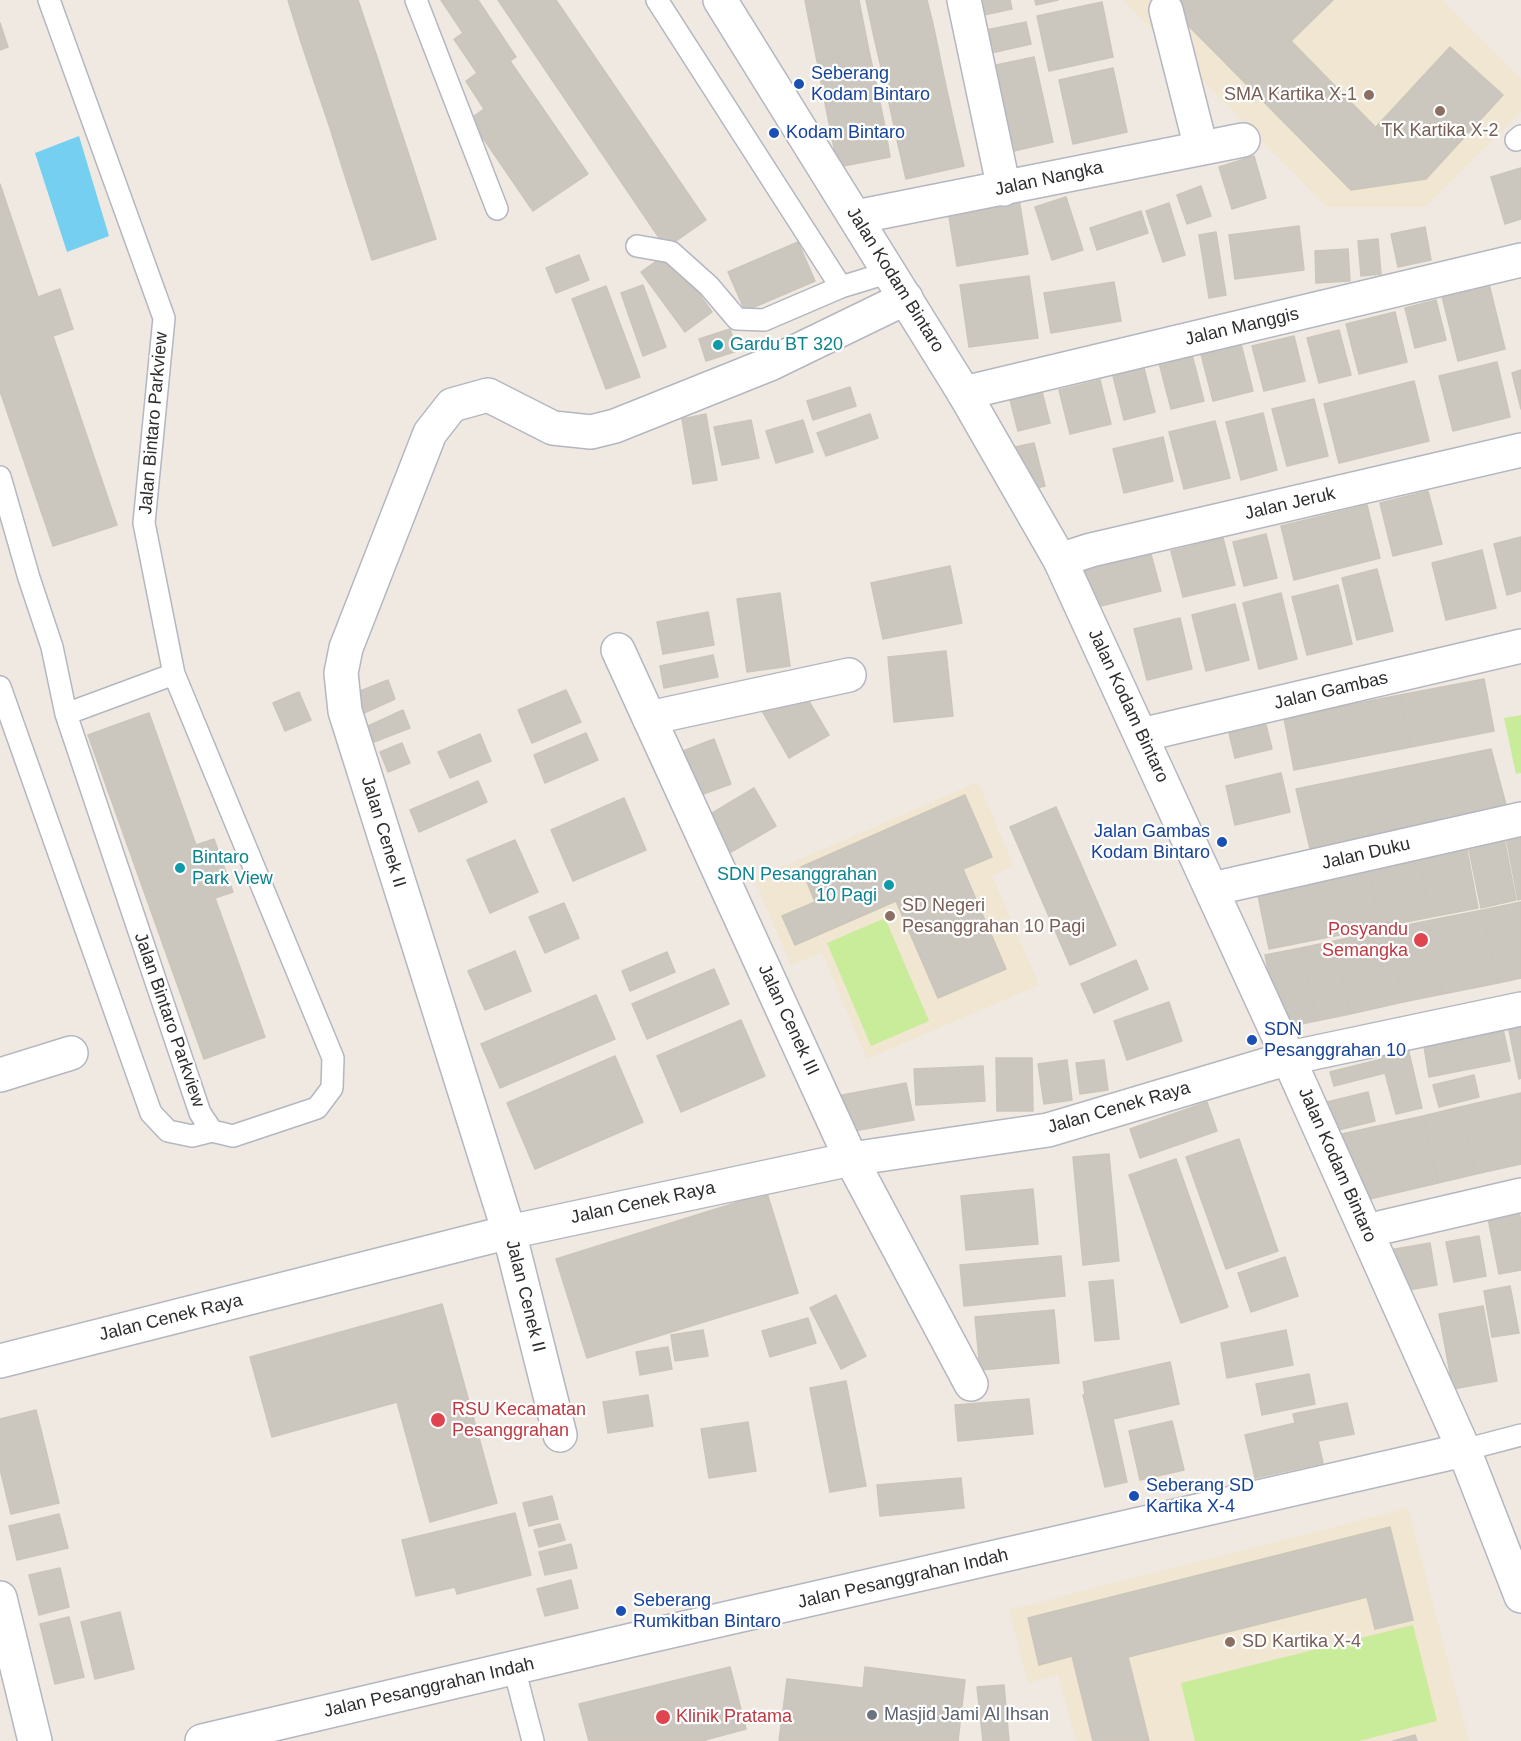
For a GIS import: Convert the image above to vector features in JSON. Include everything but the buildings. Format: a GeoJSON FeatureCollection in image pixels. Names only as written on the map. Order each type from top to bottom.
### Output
{"type":"FeatureCollection","features":[{"type":"Feature","properties":{"kind":"street","name":"Jalan Kodam Bintaro"},"geometry":{"type":"LineString","coordinates":[[720,0],[964,393],[1060,560],[1289,1058],[1464,1450],[1521,1596]]}},
{"type":"Feature","properties":{"kind":"street"},"geometry":{"type":"LineString","coordinates":[[964,0],[1004,189]]}},
{"type":"Feature","properties":{"kind":"street"},"geometry":{"type":"LineString","coordinates":[[1166,10],[1201,148]]}},
{"type":"Feature","properties":{"kind":"street","name":"Jalan Nangka"},"geometry":{"type":"LineString","coordinates":[[856,217],[1243,140]]}},
{"type":"Feature","properties":{"kind":"street","name":"Jalan Manggis"},"geometry":{"type":"LineString","coordinates":[[964,393],[1521,260]]}},
{"type":"Feature","properties":{"kind":"street","name":"Jalan Cenek II"},"geometry":{"type":"LineString","coordinates":[[560,1436],[508,1232],[345,711],[341,673],[346,648],[430,433],[452,405],[488,395],[553,428],[591,432],[615,426],[770,364],[898,285]]}},
{"type":"Feature","properties":{"kind":"street","name":"Jalan Jeruk"},"geometry":{"type":"LineString","coordinates":[[1060,560],[1091,550],[1521,450]]}},
{"type":"Feature","properties":{"kind":"street","name":"Jalan Gambas"},"geometry":{"type":"LineString","coordinates":[[1141,735],[1521,646]]}},
{"type":"Feature","properties":{"kind":"street","name":"Jalan Cenek III"},"geometry":{"type":"LineString","coordinates":[[618,650],[851,1159],[971,1384]]}},
{"type":"Feature","properties":{"kind":"street"},"geometry":{"type":"LineString","coordinates":[[649,718],[849,675]]}},
{"type":"Feature","properties":{"kind":"street","name":"Jalan Duku"},"geometry":{"type":"LineString","coordinates":[[1212,889],[1521,819]]}},
{"type":"Feature","properties":{"kind":"street","name":"Jalan Cenek Raya"},"geometry":{"type":"LineString","coordinates":[[0,1361],[508,1232],[851,1159],[1048,1130],[1289,1058],[1521,1009]]}},
{"type":"Feature","properties":{"kind":"street"},"geometry":{"type":"LineString","coordinates":[[0,1075],[71,1053]]}},
{"type":"Feature","properties":{"kind":"street"},"geometry":{"type":"LineString","coordinates":[[1366,1231],[1521,1195]]}},
{"type":"Feature","properties":{"kind":"street","name":"Jalan Pesanggrahan Indah"},"geometry":{"type":"LineString","coordinates":[[202,1741],[1464,1450]]}},
{"type":"Feature","properties":{"kind":"street"},"geometry":{"type":"LineString","coordinates":[[0,1598],[35,1741]]}},
{"type":"Feature","properties":{"kind":"lane","name":"Jalan Bintaro Parkview"},"geometry":{"type":"LineString","coordinates":[[0,477],[29,578],[52,646],[66,714],[200,1113],[212,1131],[233,1136],[317,1108],[332,1088],[333,1058],[174,674],[144,523],[164,318],[49,0]]}},
{"type":"Feature","properties":{"kind":"lane"},"geometry":{"type":"LineString","coordinates":[[416,0],[497,209]]}},
{"type":"Feature","properties":{"kind":"lane"},"geometry":{"type":"LineString","coordinates":[[657,0],[841,287]]}},
{"type":"Feature","properties":{"kind":"lane"},"geometry":{"type":"LineString","coordinates":[[637,246],[671,252],[710,286],[737,319],[764,320],[841,287],[898,285]]}},
{"type":"Feature","properties":{"kind":"lane"},"geometry":{"type":"LineString","coordinates":[[66,714],[174,674]]}},
{"type":"Feature","properties":{"kind":"lane"},"geometry":{"type":"LineString","coordinates":[[0,687],[151,1113],[168,1131],[192,1136],[212,1131]]}},
{"type":"Feature","properties":{"kind":"lane"},"geometry":{"type":"LineString","coordinates":[[1464,1450],[1521,1435]]}},
{"type":"Feature","properties":{"kind":"lane"},"geometry":{"type":"LineString","coordinates":[[514,1668],[533,1741]]}},
{"type":"Feature","properties":{"kind":"shaded area","name":"SMA Kartika X-1"},"geometry":{"type":"Polygon","coordinates":[[[1123,0],[1443,0],[1521,79],[1521,112],[1425,207],[1327,207],[1123,0]]]}},
{"type":"Feature","properties":{"kind":"shaded area","name":"SD Negeri Pesanggrahan 10 Pagi"},"geometry":{"type":"Polygon","coordinates":[[[978,782],[1014,866],[992,876],[1039,985],[867,1059],[822,953],[791,965],[754,879],[978,782]]]}},
{"type":"Feature","properties":{"kind":"shaded area","name":"SD Kartika X-4"},"geometry":{"type":"Polygon","coordinates":[[[1408,1508],[1469,1741],[1076,1741],[1058,1675],[1028,1683],[1009,1610],[1408,1508]]]}},
{"type":"Feature","properties":{"kind":"green space"},"geometry":{"type":"Polygon","coordinates":[[[1521,715],[1521,773],[1516,774],[1504,718],[1521,715]]]}},
{"type":"Feature","properties":{"kind":"green space"},"geometry":{"type":"Polygon","coordinates":[[[885,918],[929,1021],[871,1046],[827,943],[885,918]]]}},
{"type":"Feature","properties":{"kind":"green space"},"geometry":{"type":"Polygon","coordinates":[[[1413,1625],[1437,1721],[1359,1741],[1195,1741],[1181,1683],[1413,1625]]]}},
{"type":"Feature","properties":{"kind":"water"},"geometry":{"type":"Polygon","coordinates":[[[79,136],[109,236],[67,252],[35,153],[79,136]]]}},
{"type":"Feature","properties":{"kind":"place","name":"Seberang Kodam Bintaro"},"geometry":{"type":"Point","coordinates":[799,84]}},
{"type":"Feature","properties":{"kind":"place","name":"SMA Kartika X-1"},"geometry":{"type":"Point","coordinates":[1369,95]}},
{"type":"Feature","properties":{"kind":"place","name":"TK Kartika X-2"},"geometry":{"type":"Point","coordinates":[1440,111]}},
{"type":"Feature","properties":{"kind":"place","name":"Kodam Bintaro"},"geometry":{"type":"Point","coordinates":[774,133]}},
{"type":"Feature","properties":{"kind":"place","name":"Gardu BT 320"},"geometry":{"type":"Point","coordinates":[718,345]}},
{"type":"Feature","properties":{"kind":"place","name":"Jalan Gambas Kodam Bintaro"},"geometry":{"type":"Point","coordinates":[1222,842]}},
{"type":"Feature","properties":{"kind":"place","name":"Bintaro Park View"},"geometry":{"type":"Point","coordinates":[180,868]}},
{"type":"Feature","properties":{"kind":"place","name":"SDN Pesanggrahan 10 Pagi"},"geometry":{"type":"Point","coordinates":[889,885]}},
{"type":"Feature","properties":{"kind":"place","name":"SD Negeri Pesanggrahan 10 Pagi"},"geometry":{"type":"Point","coordinates":[890,916]}},
{"type":"Feature","properties":{"kind":"place","name":"Posyandu Semangka"},"geometry":{"type":"Point","coordinates":[1421,940]}},
{"type":"Feature","properties":{"kind":"place","name":"SDN Pesanggrahan 10"},"geometry":{"type":"Point","coordinates":[1252,1040]}},
{"type":"Feature","properties":{"kind":"place","name":"RSU Kecamatan Pesanggrahan"},"geometry":{"type":"Point","coordinates":[438,1420]}},
{"type":"Feature","properties":{"kind":"place","name":"Seberang SD Kartika X-4"},"geometry":{"type":"Point","coordinates":[1134,1496]}},
{"type":"Feature","properties":{"kind":"place","name":"Seberang Rumkitban Bintaro"},"geometry":{"type":"Point","coordinates":[621,1611]}},
{"type":"Feature","properties":{"kind":"place","name":"SD Kartika X-4"},"geometry":{"type":"Point","coordinates":[1230,1642]}},
{"type":"Feature","properties":{"kind":"place","name":"Masjid Jami Al Ihsan"},"geometry":{"type":"Point","coordinates":[872,1715]}},
{"type":"Feature","properties":{"kind":"place","name":"Klinik Pratama"},"geometry":{"type":"Point","coordinates":[663,1717]}}]}
